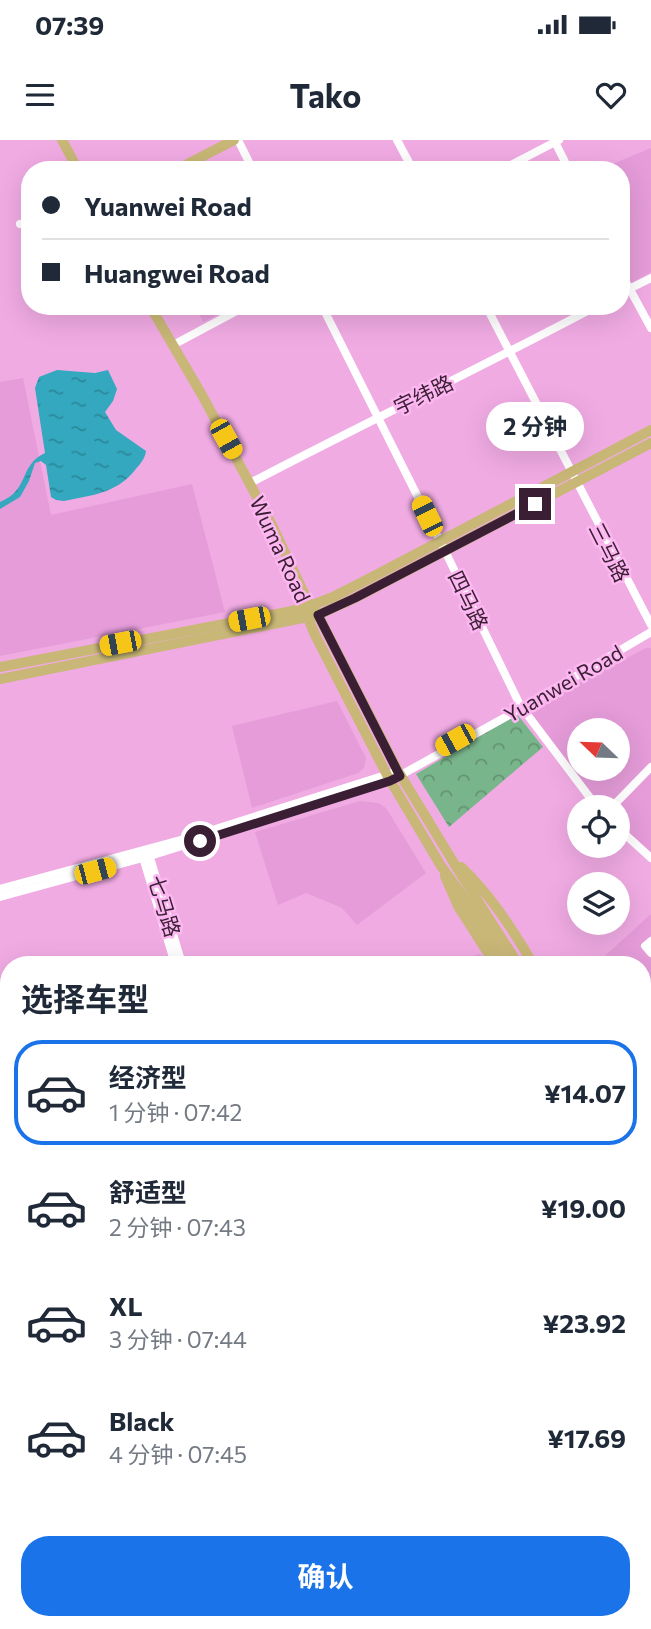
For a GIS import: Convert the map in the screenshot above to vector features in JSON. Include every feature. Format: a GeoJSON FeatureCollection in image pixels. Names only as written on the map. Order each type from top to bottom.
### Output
{"type":"FeatureCollection","features":[{"type":"Feature","properties":{"kind":"main road"},"geometry":{"type":"LineString","coordinates":[[62,140],[73,161]]}},
{"type":"Feature","properties":{"kind":"main road"},"geometry":{"type":"LineString","coordinates":[[194,161],[236,140]]}},
{"type":"Feature","properties":{"kind":"main road","name":"Wuma Road"},"geometry":{"type":"LineString","coordinates":[[155,315],[273,527],[388,778],[441,866],[471,898]]}},
{"type":"Feature","properties":{"kind":"main road"},"geometry":{"type":"LineString","coordinates":[[0,679],[313,617],[355,598],[572,471],[651,430]]}},
{"type":"Feature","properties":{"kind":"main road"},"geometry":{"type":"LineString","coordinates":[[0,667],[310,606],[576,483],[651,443]]}},
{"type":"Feature","properties":{"kind":"main road"},"geometry":{"type":"LineString","coordinates":[[313,617],[399,774],[452,859],[502,956]]}},
{"type":"Feature","properties":{"kind":"main road"},"geometry":{"type":"LineString","coordinates":[[452,859],[477,883],[528,956]]}},
{"type":"Feature","properties":{"kind":"main road"},"geometry":{"type":"LineString","coordinates":[[441,866],[458,906],[490,956]]}},
{"type":"Feature","properties":{"kind":"main road"},"geometry":{"type":"LineString","coordinates":[[471,898],[512,956]]}},
{"type":"Feature","properties":{"kind":"street"},"geometry":{"type":"LineString","coordinates":[[236,140],[248,161]]}},
{"type":"Feature","properties":{"kind":"street"},"geometry":{"type":"LineString","coordinates":[[397,140],[408,161]]}},
{"type":"Feature","properties":{"kind":"street"},"geometry":{"type":"LineString","coordinates":[[518,161],[556,141],[565,161]]}},
{"type":"Feature","properties":{"kind":"street"},"geometry":{"type":"LineString","coordinates":[[630,289],[651,278]]}},
{"type":"Feature","properties":{"kind":"street"},"geometry":{"type":"LineString","coordinates":[[630,297],[651,328]]}},
{"type":"Feature","properties":{"kind":"street"},"geometry":{"type":"LineString","coordinates":[[173,345],[229,315]]}},
{"type":"Feature","properties":{"kind":"street","name":"四马路"},"geometry":{"type":"LineString","coordinates":[[326,315],[521,706],[588,795]]}},
{"type":"Feature","properties":{"kind":"street","name":"三马路"},"geometry":{"type":"LineString","coordinates":[[491,315],[650,628]]}},
{"type":"Feature","properties":{"kind":"street","name":"宇纬路"},"geometry":{"type":"LineString","coordinates":[[250,483],[580,315]]}},
{"type":"Feature","properties":{"kind":"street","name":"Yuanwei Road"},"geometry":{"type":"LineString","coordinates":[[0,897],[399,774],[521,706],[650,628]]}},
{"type":"Feature","properties":{"kind":"street"},"geometry":{"type":"LineString","coordinates":[[624,795],[651,767]]}},
{"type":"Feature","properties":{"kind":"street"},"geometry":{"type":"LineString","coordinates":[[630,839],[651,858]]}},
{"type":"Feature","properties":{"kind":"street"},"geometry":{"type":"LineString","coordinates":[[0,889],[145,853]]}},
{"type":"Feature","properties":{"kind":"street","name":"七马路"},"geometry":{"type":"LineString","coordinates":[[145,853],[173,956]]}},
{"type":"Feature","properties":{"kind":"street","name":"七马路"},"geometry":{"type":"LineString","coordinates":[[145,853],[179,956]]}},
{"type":"Feature","properties":{"kind":"street"},"geometry":{"type":"LineString","coordinates":[[651,941],[645,946],[651,953]]}},
{"type":"Feature","properties":{"kind":"shaded area"},"geometry":{"type":"Polygon","coordinates":[[[651,148],[651,272],[631,283],[630,161],[620,161],[651,148]]]}},
{"type":"Feature","properties":{"kind":"shaded area"},"geometry":{"type":"Polygon","coordinates":[[[200,315],[217,315],[203,322],[200,315]]]}},
{"type":"Feature","properties":{"kind":"shaded area"},"geometry":{"type":"Polygon","coordinates":[[[23,378],[51,515],[192,484],[225,612],[0,656],[0,382],[23,378]]]}},
{"type":"Feature","properties":{"kind":"shaded area"},"geometry":{"type":"Polygon","coordinates":[[[646,648],[651,648],[651,859],[630,838],[630,795],[591,795],[580,781],[630,781],[630,718],[567,718],[567,763],[527,710],[646,648]]]}},
{"type":"Feature","properties":{"kind":"shaded area"},"geometry":{"type":"Polygon","coordinates":[[[337,701],[366,758],[364,768],[358,773],[252,808],[232,726],[337,701]]]}},
{"type":"Feature","properties":{"kind":"shaded area"},"geometry":{"type":"Polygon","coordinates":[[[360,801],[378,803],[386,808],[426,873],[357,925],[342,908],[306,893],[278,905],[255,832],[360,801]]]}},
{"type":"Feature","properties":{"kind":"shaded area"},"geometry":{"type":"Polygon","coordinates":[[[651,914],[651,956],[605,956],[651,914]]]}},
{"type":"Feature","properties":{"kind":"green space"},"geometry":{"type":"Polygon","coordinates":[[[517,714],[543,747],[449,827],[416,774],[517,714]]]}},
{"type":"Feature","properties":{"kind":"water"},"geometry":{"type":"Polygon","coordinates":[[[57,370],[95,373],[108,370],[117,389],[105,412],[116,430],[146,451],[145,456],[128,478],[111,489],[64,501],[51,497],[46,465],[41,461],[35,463],[20,497],[0,509],[0,502],[16,491],[31,464],[45,453],[35,388],[39,377],[57,370]]]}},
{"type":"Feature","properties":{"kind":"route"},"geometry":{"type":"LineString","coordinates":[[200,841],[400,776],[318,615],[535,504]]}}]}
